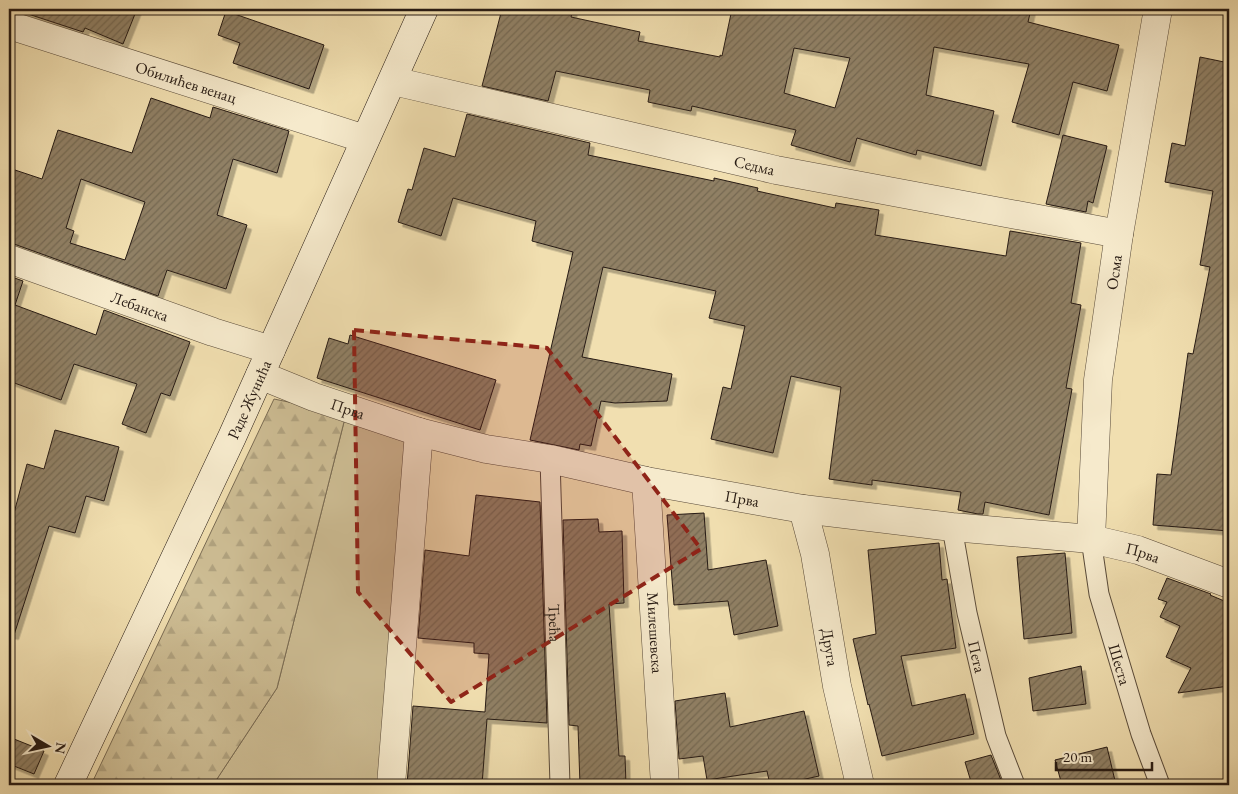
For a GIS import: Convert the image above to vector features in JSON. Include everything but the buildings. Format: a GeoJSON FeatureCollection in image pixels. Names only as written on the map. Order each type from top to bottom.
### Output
{"type":"FeatureCollection","features":[{"type":"Feature","properties":{"kind":"street","name":"Раде Жунића"},"geometry":{"type":"LineString","coordinates":[[68,785],[260,375],[364,139],[393,81],[424,9]]}},
{"type":"Feature","properties":{"kind":"street","name":"Осма"},"geometry":{"type":"LineString","coordinates":[[1091,539],[1098,380],[1119,234],[1158,9]]}},
{"type":"Feature","properties":{"kind":"street","name":"Обилићев венац"},"geometry":{"type":"LineString","coordinates":[[9,25],[364,139]]}},
{"type":"Feature","properties":{"kind":"street","name":"Седма"},"geometry":{"type":"LineString","coordinates":[[393,81],[776,170],[1119,234]]}},
{"type":"Feature","properties":{"kind":"street","name":"Лебанска"},"geometry":{"type":"LineString","coordinates":[[9,259],[213,332],[270,350]]}},
{"type":"Feature","properties":{"kind":"street","name":"Прва"},"geometry":{"type":"LineString","coordinates":[[260,375],[314,397],[419,432],[486,449],[550,459],[646,481],[802,508],[952,527],[1091,539],[1138,550],[1229,584]]}},
{"type":"Feature","properties":{"kind":"street"},"geometry":{"type":"LineString","coordinates":[[391,785],[419,432]]}},
{"type":"Feature","properties":{"kind":"street","name":"Милешевска"},"geometry":{"type":"LineString","coordinates":[[646,481],[666,785]]}},
{"type":"Feature","properties":{"kind":"street","name":"Друга"},"geometry":{"type":"LineString","coordinates":[[802,508],[815,554],[837,686],[860,785]]}},
{"type":"Feature","properties":{"kind":"lane","name":"Трећа"},"geometry":{"type":"LineString","coordinates":[[550,459],[561,764],[560,785]]}},
{"type":"Feature","properties":{"kind":"lane","name":"Пета"},"geometry":{"type":"LineString","coordinates":[[952,527],[967,613],[996,736],[1015,785]]}},
{"type":"Feature","properties":{"kind":"lane","name":"Шеста"},"geometry":{"type":"LineString","coordinates":[[1091,539],[1099,594],[1141,734],[1160,785]]}},
{"type":"Feature","properties":{"kind":"highlighted area"},"geometry":{"type":"Polygon","coordinates":[[[354,330],[547,348],[701,549],[451,702],[358,592],[354,330]]]}},
{"type":"Feature","properties":{"kind":"green space"},"geometry":{"type":"Polygon","coordinates":[[[274,399],[346,414],[277,688],[213,785],[91,785],[274,399]]]}},
{"type":"Feature","properties":{"kind":"green space"},"geometry":{"type":"Polygon","coordinates":[[[346,414],[419,432],[384,785],[213,785],[277,688],[346,414]]]}}]}
